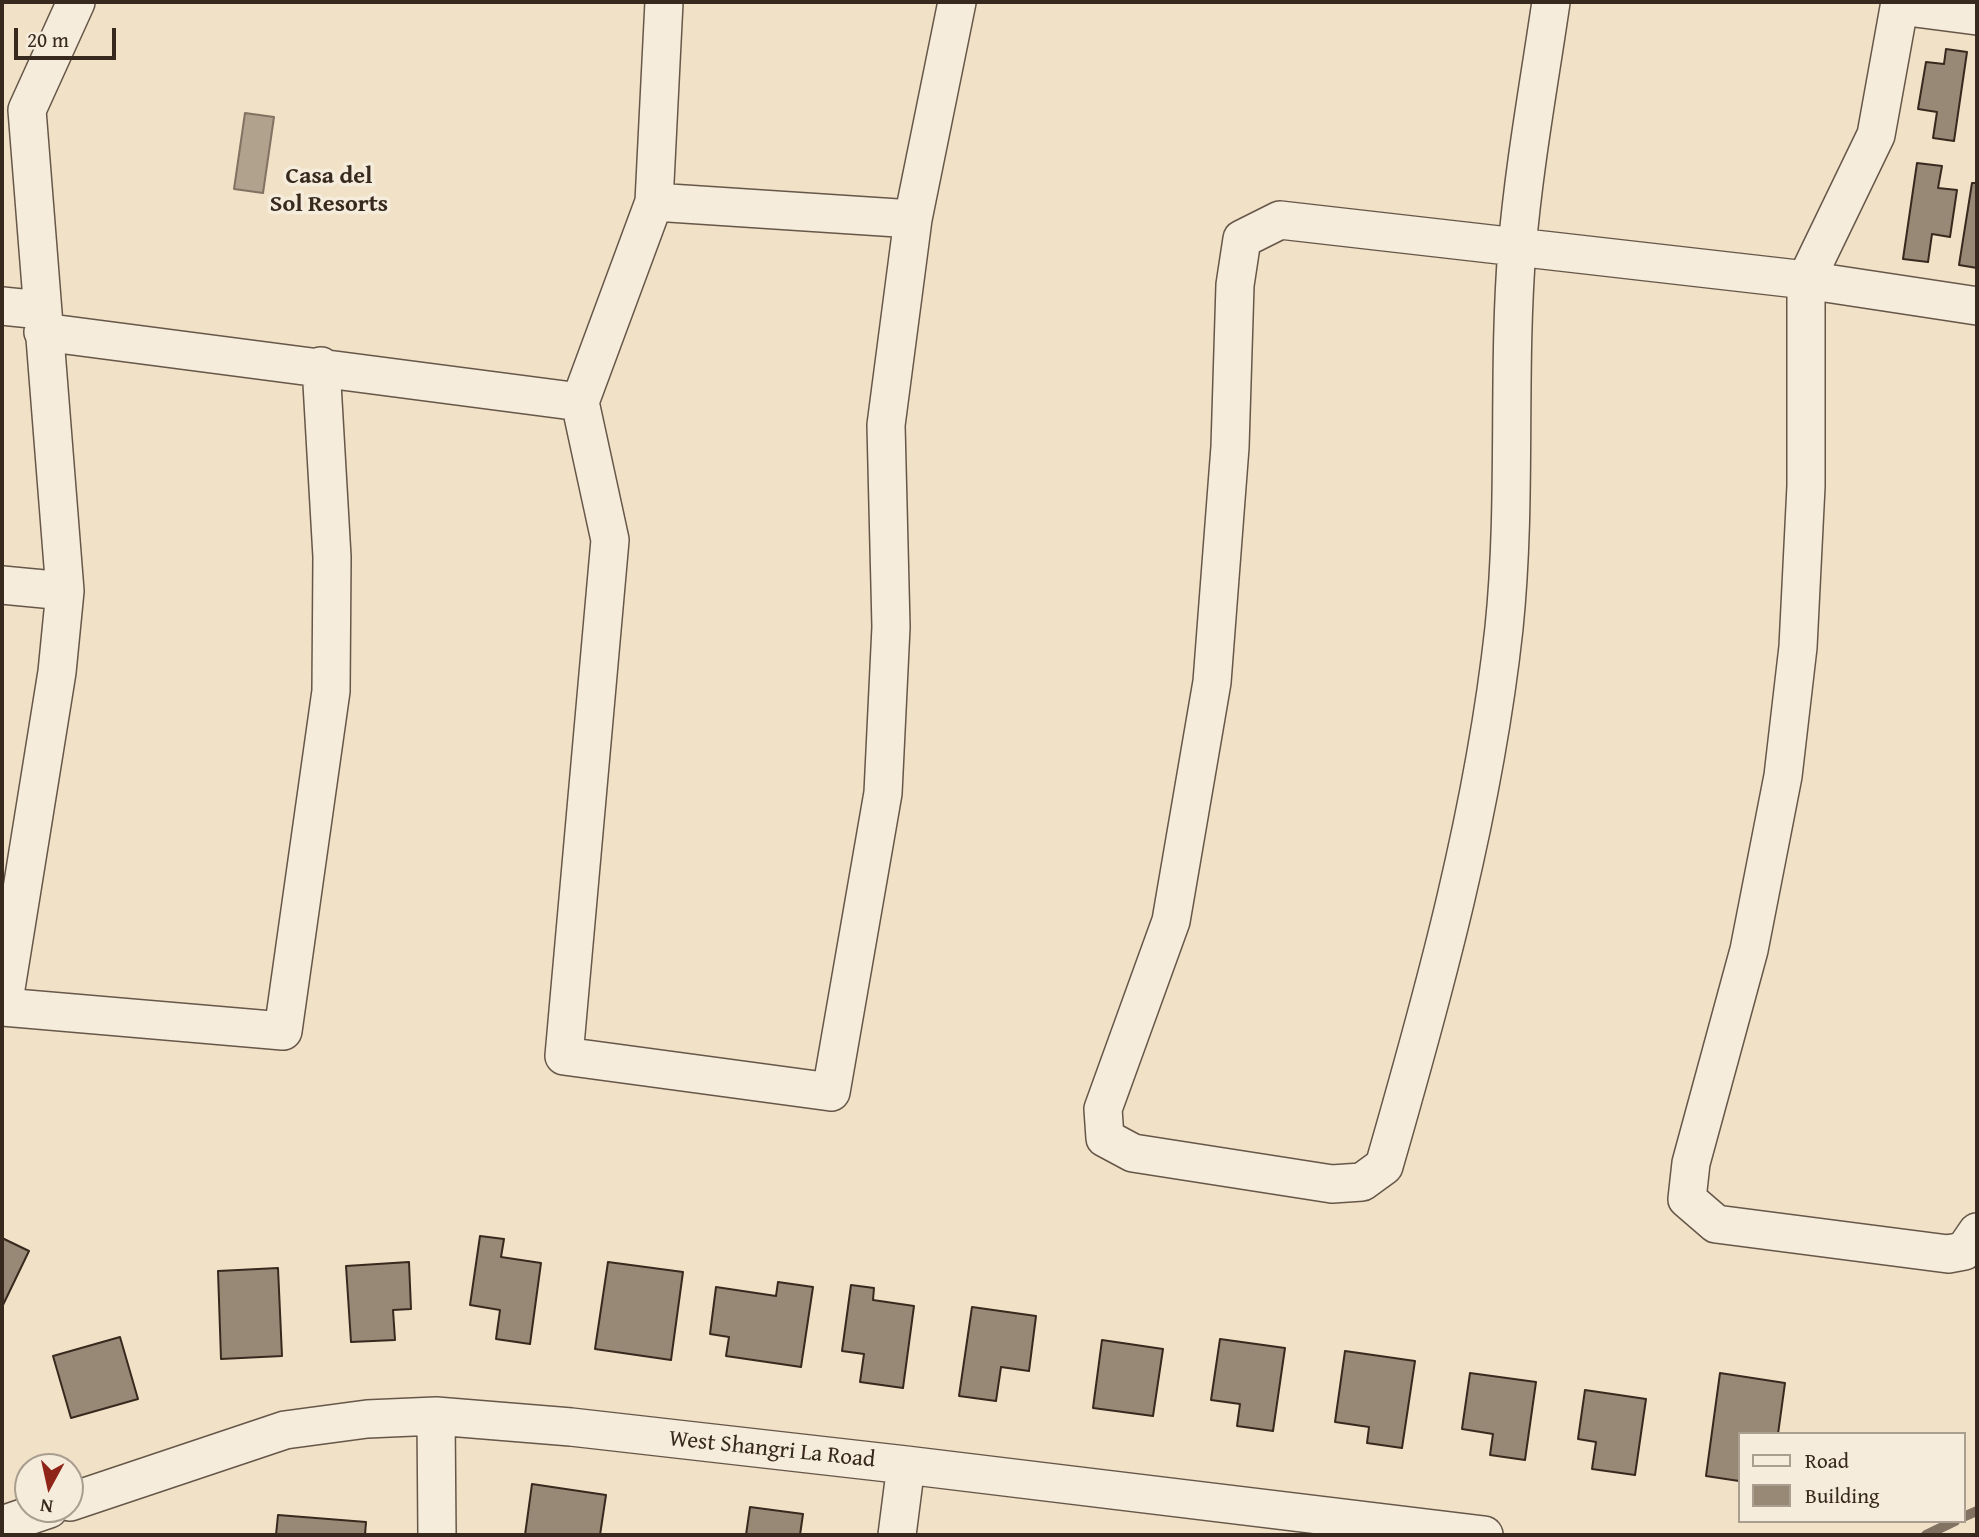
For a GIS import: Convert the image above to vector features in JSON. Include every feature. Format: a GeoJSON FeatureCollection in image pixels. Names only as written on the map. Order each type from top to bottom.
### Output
{"type":"FeatureCollection","features":[{"type":"Feature","properties":{"kind":"street"},"geometry":{"type":"LineString","coordinates":[[76,2],[14,109],[42,321],[65,591],[57,672],[3,1007],[283,1031],[331,691],[332,557],[321,366]]}},
{"type":"Feature","properties":{"kind":"street"},"geometry":{"type":"LineString","coordinates":[[664,2],[654,202],[580,402],[610,540],[564,1056],[831,1091],[883,793],[891,627],[886,425],[913,219],[957,2]]}},
{"type":"Feature","properties":{"kind":"street"},"geometry":{"type":"LineString","coordinates":[[1550,2],[1517,247],[1511,368],[1513,498],[1504,627],[1488,743],[1442,963],[1384,1166],[1362,1182],[1332,1184],[1133,1153],[1105,1138],[1103,1109],[1171,920],[1212,682],[1230,447],[1235,285],[1242,239],[1280,220],[1517,247],[1806,280],[1977,306]]}},
{"type":"Feature","properties":{"kind":"street"},"geometry":{"type":"LineString","coordinates":[[1977,16],[1900,4],[1876,135],[1806,280],[1806,486],[1798,647],[1783,776],[1749,950],[1691,1163],[1688,1199],[1716,1224],[1948,1254],[1964,1251],[1977,1232]]}},
{"type":"Feature","properties":{"kind":"street"},"geometry":{"type":"LineString","coordinates":[[654,202],[913,219]]}},
{"type":"Feature","properties":{"kind":"street"},"geometry":{"type":"LineString","coordinates":[[2,306],[42,321],[321,366],[580,402]]}},
{"type":"Feature","properties":{"kind":"street"},"geometry":{"type":"LineString","coordinates":[[2,585],[65,591]]}},
{"type":"Feature","properties":{"kind":"street"},"geometry":{"type":"LineString","coordinates":[[436,1416],[437,1535]]}},
{"type":"Feature","properties":{"kind":"street","name":"West Shangri La Road"},"geometry":{"type":"LineString","coordinates":[[84,1497],[285,1430],[368,1419],[436,1416],[570,1427],[906,1465],[1373,1529],[1484,1535]]}},
{"type":"Feature","properties":{"kind":"street"},"geometry":{"type":"LineString","coordinates":[[897,1535],[906,1465]]}},
{"type":"Feature","properties":{"kind":"shaded area"},"geometry":{"type":"Polygon","coordinates":[[[245,113],[274,117],[263,193],[234,189],[245,113]]]}},
{"type":"Feature","properties":{"kind":"building"},"geometry":{"type":"Polygon","coordinates":[[[1946,49],[1967,52],[1954,141],[1933,138],[1937,112],[1918,109],[1926,62],[1944,64],[1946,49]]]}},
{"type":"Feature","properties":{"kind":"building"},"geometry":{"type":"Polygon","coordinates":[[[1917,163],[1942,166],[1938,188],[1957,190],[1950,237],[1932,234],[1928,262],[1903,259],[1917,163]]]}},
{"type":"Feature","properties":{"kind":"building"},"geometry":{"type":"Polygon","coordinates":[[[1972,183],[1977,183],[1977,268],[1959,265],[1972,183]]]}},
{"type":"Feature","properties":{"kind":"building"},"geometry":{"type":"Polygon","coordinates":[[[480,1236],[504,1239],[501,1257],[541,1263],[530,1344],[496,1339],[500,1310],[470,1305],[480,1236]]]}},
{"type":"Feature","properties":{"kind":"building"},"geometry":{"type":"Polygon","coordinates":[[[2,1238],[29,1251],[2,1307],[2,1238]]]}},
{"type":"Feature","properties":{"kind":"building"},"geometry":{"type":"Polygon","coordinates":[[[409,1262],[411,1309],[393,1310],[395,1340],[351,1342],[346,1266],[409,1262]]]}},
{"type":"Feature","properties":{"kind":"building"},"geometry":{"type":"Polygon","coordinates":[[[608,1262],[683,1272],[671,1360],[595,1349],[608,1262]]]}},
{"type":"Feature","properties":{"kind":"building"},"geometry":{"type":"Polygon","coordinates":[[[278,1268],[282,1356],[221,1359],[218,1271],[278,1268]]]}},
{"type":"Feature","properties":{"kind":"building"},"geometry":{"type":"Polygon","coordinates":[[[778,1282],[813,1287],[801,1367],[726,1356],[729,1337],[710,1334],[716,1287],[776,1296],[778,1282]]]}},
{"type":"Feature","properties":{"kind":"building"},"geometry":{"type":"Polygon","coordinates":[[[851,1285],[874,1288],[873,1300],[914,1306],[903,1388],[860,1382],[864,1354],[842,1351],[851,1285]]]}},
{"type":"Feature","properties":{"kind":"building"},"geometry":{"type":"Polygon","coordinates":[[[972,1307],[1036,1316],[1029,1371],[1001,1367],[996,1401],[959,1396],[972,1307]]]}},
{"type":"Feature","properties":{"kind":"building"},"geometry":{"type":"Polygon","coordinates":[[[120,1337],[138,1399],[71,1418],[53,1356],[120,1337]]]}},
{"type":"Feature","properties":{"kind":"building"},"geometry":{"type":"Polygon","coordinates":[[[1220,1339],[1285,1348],[1273,1431],[1237,1426],[1240,1404],[1211,1400],[1220,1339]]]}},
{"type":"Feature","properties":{"kind":"building"},"geometry":{"type":"Polygon","coordinates":[[[1102,1340],[1163,1349],[1153,1416],[1093,1408],[1102,1340]]]}},
{"type":"Feature","properties":{"kind":"building"},"geometry":{"type":"Polygon","coordinates":[[[1345,1351],[1415,1361],[1402,1448],[1367,1443],[1369,1427],[1335,1422],[1345,1351]]]}},
{"type":"Feature","properties":{"kind":"building"},"geometry":{"type":"Polygon","coordinates":[[[1470,1373],[1536,1382],[1525,1460],[1490,1455],[1493,1434],[1462,1429],[1470,1373]]]}},
{"type":"Feature","properties":{"kind":"building"},"geometry":{"type":"Polygon","coordinates":[[[1720,1373],[1785,1383],[1778,1432],[1738,1432],[1738,1481],[1706,1476],[1720,1373]]]}},
{"type":"Feature","properties":{"kind":"building"},"geometry":{"type":"Polygon","coordinates":[[[1585,1390],[1646,1399],[1635,1475],[1592,1469],[1596,1442],[1578,1439],[1585,1390]]]}},
{"type":"Feature","properties":{"kind":"building"},"geometry":{"type":"Polygon","coordinates":[[[532,1484],[606,1495],[600,1535],[525,1535],[532,1484]]]}},
{"type":"Feature","properties":{"kind":"building"},"geometry":{"type":"Polygon","coordinates":[[[750,1507],[803,1514],[800,1535],[746,1535],[750,1507]]]}},
{"type":"Feature","properties":{"kind":"building"},"geometry":{"type":"Polygon","coordinates":[[[278,1515],[366,1522],[365,1535],[276,1535],[278,1515]]]}},
{"type":"Feature","properties":{"kind":"waterway"},"geometry":{"type":"LineString","coordinates":[[1965,1516],[1977,1511]]}},
{"type":"Feature","properties":{"kind":"waterway"},"geometry":{"type":"LineString","coordinates":[[1926,1535],[1951,1523]]}},
{"type":"Feature","properties":{"kind":"district","name":"Casa del Sol Resorts"},"geometry":{"type":"Point","coordinates":[329,191]}}]}
